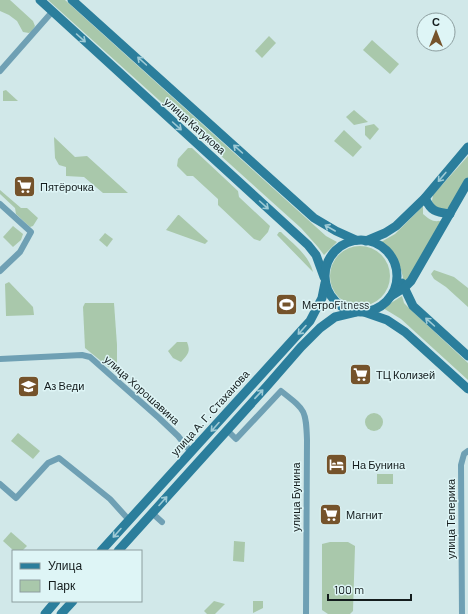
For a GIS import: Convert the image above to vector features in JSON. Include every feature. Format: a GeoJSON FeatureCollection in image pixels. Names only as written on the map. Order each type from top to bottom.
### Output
{"type":"FeatureCollection","features":[{"type":"Feature","properties":{"kind":"main road","name":"улица Катукова"},"geometry":{"type":"LineString","coordinates":[[40,0],[303,241],[316,255],[325,280]]}},
{"type":"Feature","properties":{"kind":"main road","name":"улица Катукова"},"geometry":{"type":"LineString","coordinates":[[72,0],[314,218],[336,231],[356,240]]}},
{"type":"Feature","properties":{"kind":"main road"},"geometry":{"type":"LineString","coordinates":[[366,241],[385,233],[396,226],[425,198],[468,148]]}},
{"type":"Feature","properties":{"kind":"main road"},"geometry":{"type":"LineString","coordinates":[[119,550],[301,347],[320,328],[335,317],[375,309],[408,285],[468,182]]}},
{"type":"Feature","properties":{"kind":"main road"},"geometry":{"type":"LineString","coordinates":[[425,198],[428,205],[433,210],[438,213],[450,214]]}},
{"type":"Feature","properties":{"kind":"main road"},"geometry":{"type":"LineString","coordinates":[[391,296],[395,288],[396,271],[393,260],[386,251],[377,244],[356,240],[344,244],[333,252],[325,268],[325,280],[329,294],[336,302],[345,309],[387,320],[405,332],[468,389]]}},
{"type":"Feature","properties":{"kind":"main road"},"geometry":{"type":"LineString","coordinates":[[396,271],[408,285],[410,299],[414,306],[468,356]]}},
{"type":"Feature","properties":{"kind":"main road","name":"улица А. Г. Стаханова"},"geometry":{"type":"LineString","coordinates":[[102,550],[310,321],[322,298],[325,280]]}},
{"type":"Feature","properties":{"kind":"main road"},"geometry":{"type":"LineString","coordinates":[[45,614],[55,602]]}},
{"type":"Feature","properties":{"kind":"main road"},"geometry":{"type":"LineString","coordinates":[[61,614],[72,602]]}},
{"type":"Feature","properties":{"kind":"street"},"geometry":{"type":"LineString","coordinates":[[0,71],[52,12]]}},
{"type":"Feature","properties":{"kind":"street"},"geometry":{"type":"LineString","coordinates":[[0,204],[31,232],[20,252],[0,271]]}},
{"type":"Feature","properties":{"kind":"street","name":"улица Хорошавина"},"geometry":{"type":"LineString","coordinates":[[0,359],[82,355],[90,357],[164,422],[191,452]]}},
{"type":"Feature","properties":{"kind":"street","name":"улица Бунина"},"geometry":{"type":"LineString","coordinates":[[227,430],[236,439],[281,391],[303,409],[306,418],[306,614]]}},
{"type":"Feature","properties":{"kind":"street","name":"улица Теперика"},"geometry":{"type":"LineString","coordinates":[[462,614],[461,465],[464,454],[468,451]]}},
{"type":"Feature","properties":{"kind":"street"},"geometry":{"type":"LineString","coordinates":[[0,484],[16,498],[48,463],[59,458],[110,499],[129,520]]}},
{"type":"Feature","properties":{"kind":"street"},"geometry":{"type":"LineString","coordinates":[[152,513],[162,522]]}},
{"type":"Feature","properties":{"kind":"green space"},"geometry":{"type":"Polygon","coordinates":[[[0,0],[10,0],[33,21],[35,26],[32,31],[29,33],[23,32],[17,21],[0,11],[0,0]]]}},
{"type":"Feature","properties":{"kind":"green space"},"geometry":{"type":"Polygon","coordinates":[[[48,0],[65,0],[326,236],[337,242],[324,255],[301,228],[48,0]]]}},
{"type":"Feature","properties":{"kind":"green space"},"geometry":{"type":"Polygon","coordinates":[[[269,36],[276,43],[262,58],[255,51],[269,36]]]}},
{"type":"Feature","properties":{"kind":"green space"},"geometry":{"type":"Polygon","coordinates":[[[372,40],[399,64],[390,74],[363,50],[372,40]]]}},
{"type":"Feature","properties":{"kind":"green space"},"geometry":{"type":"Polygon","coordinates":[[[6,90],[18,101],[3,101],[3,91],[6,90]]]}},
{"type":"Feature","properties":{"kind":"green space"},"geometry":{"type":"Polygon","coordinates":[[[354,110],[368,122],[354,125],[346,117],[354,110]]]}},
{"type":"Feature","properties":{"kind":"green space"},"geometry":{"type":"Polygon","coordinates":[[[374,124],[379,129],[370,140],[365,135],[365,126],[374,124]]]}},
{"type":"Feature","properties":{"kind":"green space"},"geometry":{"type":"Polygon","coordinates":[[[344,130],[362,147],[353,157],[334,141],[344,130]]]}},
{"type":"Feature","properties":{"kind":"green space"},"geometry":{"type":"Polygon","coordinates":[[[54,137],[75,157],[87,156],[128,193],[103,193],[84,177],[66,176],[66,167],[59,165],[55,158],[54,137]]]}},
{"type":"Feature","properties":{"kind":"green space"},"geometry":{"type":"Polygon","coordinates":[[[188,148],[192,148],[238,191],[239,197],[270,226],[268,232],[260,241],[254,239],[218,205],[218,199],[193,176],[187,176],[177,166],[178,159],[188,148]]]}},
{"type":"Feature","properties":{"kind":"green space"},"geometry":{"type":"Polygon","coordinates":[[[468,156],[468,177],[451,206],[445,210],[435,207],[432,201],[433,195],[468,156]]]}},
{"type":"Feature","properties":{"kind":"green space"},"geometry":{"type":"Polygon","coordinates":[[[0,190],[21,208],[27,208],[38,218],[33,226],[30,227],[16,214],[15,208],[0,194],[0,190]]]}},
{"type":"Feature","properties":{"kind":"green space"},"geometry":{"type":"Polygon","coordinates":[[[423,206],[423,214],[428,218],[435,221],[443,220],[412,276],[404,283],[397,259],[388,247],[385,247],[381,242],[395,234],[423,206]]]}},
{"type":"Feature","properties":{"kind":"green space"},"geometry":{"type":"Polygon","coordinates":[[[178,215],[208,241],[205,244],[166,230],[178,215]]]}},
{"type":"Feature","properties":{"kind":"green space"},"geometry":{"type":"Polygon","coordinates":[[[13,226],[23,234],[21,240],[13,247],[3,237],[13,226]]]}},
{"type":"Feature","properties":{"kind":"green space"},"geometry":{"type":"Polygon","coordinates":[[[281,232],[304,255],[313,272],[277,235],[281,232]]]}},
{"type":"Feature","properties":{"kind":"green space"},"geometry":{"type":"Polygon","coordinates":[[[105,233],[113,239],[107,247],[99,240],[105,233]]]}},
{"type":"Feature","properties":{"kind":"green space"},"geometry":{"type":"Polygon","coordinates":[[[360,246],[377,251],[385,259],[390,276],[385,293],[377,301],[360,306],[343,301],[335,293],[330,276],[335,259],[343,251],[360,246]]]}},
{"type":"Feature","properties":{"kind":"green space"},"geometry":{"type":"Polygon","coordinates":[[[434,270],[454,277],[468,288],[468,307],[446,287],[434,279],[431,274],[434,270]]]}},
{"type":"Feature","properties":{"kind":"green space"},"geometry":{"type":"Polygon","coordinates":[[[9,282],[33,307],[34,315],[6,316],[5,284],[9,282]]]}},
{"type":"Feature","properties":{"kind":"green space"},"geometry":{"type":"Polygon","coordinates":[[[402,296],[404,303],[468,363],[468,380],[401,319],[383,308],[402,296]]]}},
{"type":"Feature","properties":{"kind":"green space"},"geometry":{"type":"Polygon","coordinates":[[[85,303],[114,303],[117,345],[117,374],[85,348],[83,307],[85,303]]]}},
{"type":"Feature","properties":{"kind":"green space"},"geometry":{"type":"Polygon","coordinates":[[[177,342],[187,342],[189,348],[188,353],[181,362],[173,358],[168,351],[177,342]]]}},
{"type":"Feature","properties":{"kind":"green space"},"geometry":{"type":"Polygon","coordinates":[[[374,413],[380,416],[383,422],[380,428],[374,431],[368,428],[365,422],[368,416],[374,413]]]}},
{"type":"Feature","properties":{"kind":"green space"},"geometry":{"type":"Polygon","coordinates":[[[18,433],[40,451],[33,459],[11,441],[18,433]]]}},
{"type":"Feature","properties":{"kind":"green space"},"geometry":{"type":"Polygon","coordinates":[[[377,474],[393,474],[393,484],[377,484],[377,474]]]}},
{"type":"Feature","properties":{"kind":"green space"},"geometry":{"type":"Polygon","coordinates":[[[11,532],[27,546],[23,550],[13,550],[3,541],[11,532]]]}},
{"type":"Feature","properties":{"kind":"green space"},"geometry":{"type":"Polygon","coordinates":[[[234,541],[245,542],[244,562],[233,561],[234,541]]]}},
{"type":"Feature","properties":{"kind":"green space"},"geometry":{"type":"Polygon","coordinates":[[[330,542],[348,542],[355,546],[353,611],[350,614],[328,614],[322,610],[322,544],[330,542]]]}},
{"type":"Feature","properties":{"kind":"green space"},"geometry":{"type":"Polygon","coordinates":[[[214,601],[225,604],[215,614],[207,614],[204,611],[214,601]]]}},
{"type":"Feature","properties":{"kind":"green space"},"geometry":{"type":"Polygon","coordinates":[[[253,601],[263,601],[263,608],[253,613],[253,601]]]}},
{"type":"Feature","properties":{"kind":"place","name":"Пятёрочка"},"geometry":{"type":"Point","coordinates":[25,187]}},
{"type":"Feature","properties":{"kind":"place","name":"МетроFitness"},"geometry":{"type":"Point","coordinates":[286,305]}},
{"type":"Feature","properties":{"kind":"place","name":"ТЦ Колизей"},"geometry":{"type":"Point","coordinates":[360,375]}},
{"type":"Feature","properties":{"kind":"place","name":"Аз Веди"},"geometry":{"type":"Point","coordinates":[29,386]}},
{"type":"Feature","properties":{"kind":"place","name":"На Бунина"},"geometry":{"type":"Point","coordinates":[337,465]}},
{"type":"Feature","properties":{"kind":"place","name":"Магнит"},"geometry":{"type":"Point","coordinates":[331,515]}}]}
